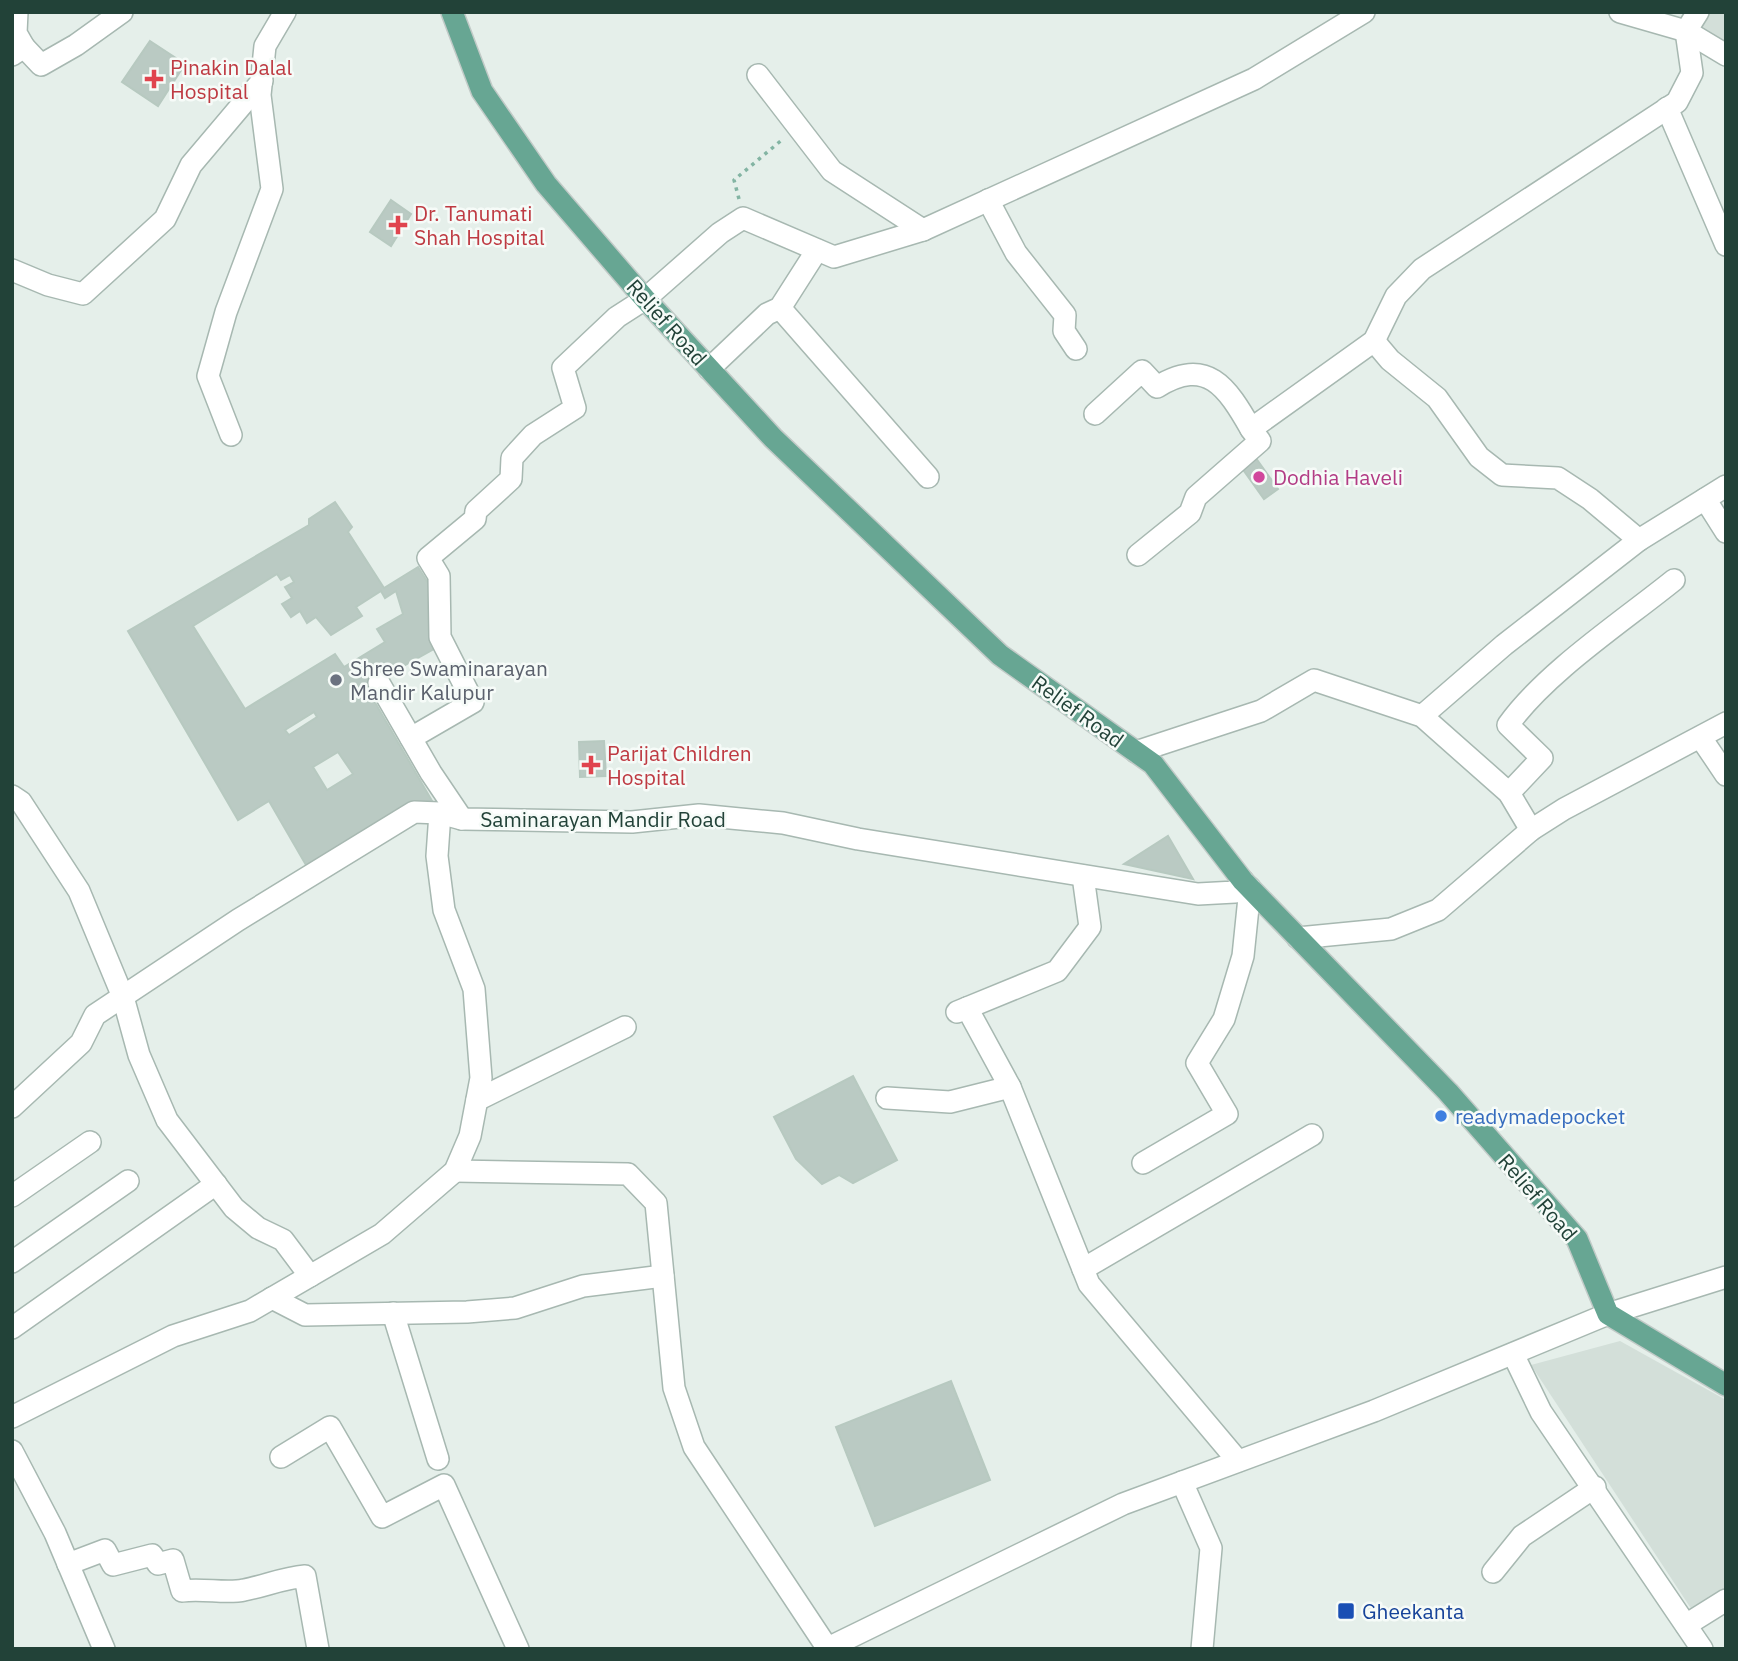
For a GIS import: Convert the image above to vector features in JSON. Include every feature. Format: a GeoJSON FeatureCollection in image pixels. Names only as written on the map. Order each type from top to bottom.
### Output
{"type":"FeatureCollection","features":[{"type":"Feature","properties":{"kind":"main road","name":"Relief Road"},"geometry":{"type":"LineString","coordinates":[[452,12],[482,91],[547,184],[645,299],[773,438],[1000,655],[1153,764],[1246,885],[1448,1092],[1577,1239],[1608,1314]]}},
{"type":"Feature","properties":{"kind":"main road"},"geometry":{"type":"LineString","coordinates":[[1608,1314],[1726,1385]]}},
{"type":"Feature","properties":{"kind":"street"},"geometry":{"type":"LineString","coordinates":[[17,12],[18,51],[41,65],[76,45],[122,12]]}},
{"type":"Feature","properties":{"kind":"street"},"geometry":{"type":"LineString","coordinates":[[231,435],[208,376],[226,312],[272,189],[260,95],[265,46],[285,12]]}},
{"type":"Feature","properties":{"kind":"street"},"geometry":{"type":"LineString","coordinates":[[411,738],[474,702],[440,637],[439,576],[428,558],[475,519],[476,511],[511,479],[512,458],[533,435],[575,408],[563,368],[617,317],[645,299],[720,233],[743,218],[834,257],[923,230],[1254,79],[1364,12]]}},
{"type":"Feature","properties":{"kind":"street"},"geometry":{"type":"LineString","coordinates":[[1620,12],[1685,31],[1726,55]]}},
{"type":"Feature","properties":{"kind":"street"},"geometry":{"type":"LineString","coordinates":[[1251,429],[1374,341],[1396,296],[1422,269],[1667,108],[1684,93],[1692,73],[1685,31],[1698,12]]}},
{"type":"Feature","properties":{"kind":"street"},"geometry":{"type":"LineString","coordinates":[[758,75],[832,171],[923,230]]}},
{"type":"Feature","properties":{"kind":"street"},"geometry":{"type":"LineString","coordinates":[[12,270],[48,285],[83,294],[165,219],[191,165],[262,81]]}},
{"type":"Feature","properties":{"kind":"street"},"geometry":{"type":"LineString","coordinates":[[1667,108],[1726,245]]}},
{"type":"Feature","properties":{"kind":"street"},"geometry":{"type":"LineString","coordinates":[[988,200],[1016,253],[1065,315],[1064,331],[1076,349]]}},
{"type":"Feature","properties":{"kind":"street"},"geometry":{"type":"LineString","coordinates":[[709,369],[767,314],[780,309],[817,250]]}},
{"type":"Feature","properties":{"kind":"street"},"geometry":{"type":"LineString","coordinates":[[780,309],[928,477]]}},
{"type":"Feature","properties":{"kind":"street"},"geometry":{"type":"LineString","coordinates":[[1374,341],[1390,360],[1437,398],[1479,457],[1502,475],[1558,478],[1590,499],[1639,540]]}},
{"type":"Feature","properties":{"kind":"street"},"geometry":{"type":"LineString","coordinates":[[1096,414],[1142,371],[1157,387],[1179,373],[1200,374],[1229,391],[1260,441],[1196,497],[1190,513],[1138,555]]}},
{"type":"Feature","properties":{"kind":"street"},"geometry":{"type":"LineString","coordinates":[[1422,716],[1504,645],[1639,540],[1726,486]]}},
{"type":"Feature","properties":{"kind":"street"},"geometry":{"type":"LineString","coordinates":[[1705,499],[1726,532]]}},
{"type":"Feature","properties":{"kind":"street"},"geometry":{"type":"LineString","coordinates":[[1509,793],[1542,758],[1508,725],[1520,708],[1552,677],[1674,580]]}},
{"type":"Feature","properties":{"kind":"street"},"geometry":{"type":"LineString","coordinates":[[1136,752],[1261,711],[1314,680],[1422,716],[1509,793],[1531,830]]}},
{"type":"Feature","properties":{"kind":"street"},"geometry":{"type":"LineString","coordinates":[[379,683],[462,819]]}},
{"type":"Feature","properties":{"kind":"street"},"geometry":{"type":"LineString","coordinates":[[1297,938],[1391,929],[1438,910],[1531,830],[1564,809],[1726,723]]}},
{"type":"Feature","properties":{"kind":"street"},"geometry":{"type":"LineString","coordinates":[[1701,737],[1726,775]]}},
{"type":"Feature","properties":{"kind":"street"},"geometry":{"type":"LineString","coordinates":[[12,796],[21,802],[79,891],[123,997],[139,1055],[167,1120],[234,1208],[258,1228],[283,1240],[310,1276]]}},
{"type":"Feature","properties":{"kind":"street","name":"Saminarayan Mandir Road"},"geometry":{"type":"LineString","coordinates":[[12,1107],[81,1043],[95,1015],[239,920],[414,812],[440,813],[462,819],[632,822],[711,816],[783,823],[858,839],[1198,894],[1235,892],[1246,885]]}},
{"type":"Feature","properties":{"kind":"street"},"geometry":{"type":"LineString","coordinates":[[12,1417],[173,1336],[250,1311],[382,1234],[455,1171],[470,1136],[481,1078],[474,989],[444,910],[438,856],[440,813]]}},
{"type":"Feature","properties":{"kind":"street"},"geometry":{"type":"LineString","coordinates":[[1083,876],[1090,927],[1057,971],[962,1010],[1010,1087],[1089,1284],[1238,1461]]}},
{"type":"Feature","properties":{"kind":"street"},"geometry":{"type":"LineString","coordinates":[[1143,1163],[1227,1114],[1197,1063],[1224,1019],[1243,956],[1246,885]]}},
{"type":"Feature","properties":{"kind":"street"},"geometry":{"type":"LineString","coordinates":[[477,1100],[625,1027]]}},
{"type":"Feature","properties":{"kind":"street"},"geometry":{"type":"LineString","coordinates":[[887,1098],[950,1102],[1010,1087]]}},
{"type":"Feature","properties":{"kind":"street"},"geometry":{"type":"LineString","coordinates":[[1083,1269],[1312,1135]]}},
{"type":"Feature","properties":{"kind":"street"},"geometry":{"type":"LineString","coordinates":[[12,1196],[90,1142]]}},
{"type":"Feature","properties":{"kind":"street"},"geometry":{"type":"LineString","coordinates":[[455,1171],[628,1174],[656,1203],[674,1388],[694,1447],[827,1649],[1123,1504],[1513,1354],[1608,1314],[1726,1277]]}},
{"type":"Feature","properties":{"kind":"street"},"geometry":{"type":"LineString","coordinates":[[12,1262],[128,1181]]}},
{"type":"Feature","properties":{"kind":"street"},"geometry":{"type":"LineString","coordinates":[[12,1328],[216,1184]]}},
{"type":"Feature","properties":{"kind":"street"},"geometry":{"type":"LineString","coordinates":[[271,1298],[305,1315],[515,1308],[583,1286],[663,1276]]}},
{"type":"Feature","properties":{"kind":"street"},"geometry":{"type":"LineString","coordinates":[[393,1313],[438,1459]]}},
{"type":"Feature","properties":{"kind":"street"},"geometry":{"type":"LineString","coordinates":[[1513,1354],[1541,1412],[1595,1487],[1702,1649]]}},
{"type":"Feature","properties":{"kind":"street"},"geometry":{"type":"LineString","coordinates":[[281,1457],[330,1427],[382,1517],[444,1485],[517,1649]]}},
{"type":"Feature","properties":{"kind":"street"},"geometry":{"type":"LineString","coordinates":[[12,1451],[68,1564],[104,1649]]}},
{"type":"Feature","properties":{"kind":"street"},"geometry":{"type":"LineString","coordinates":[[1182,1482],[1211,1548],[1202,1649]]}},
{"type":"Feature","properties":{"kind":"street"},"geometry":{"type":"LineString","coordinates":[[1493,1572],[1522,1536],[1595,1487]]}},
{"type":"Feature","properties":{"kind":"street"},"geometry":{"type":"LineString","coordinates":[[68,1564],[105,1550],[113,1565],[152,1555],[158,1564],[173,1559],[183,1591],[204,1588],[242,1591],[282,1578],[304,1576],[318,1649]]}},
{"type":"Feature","properties":{"kind":"street"},"geometry":{"type":"LineString","coordinates":[[1686,1625],[1726,1601]]}},
{"type":"Feature","properties":{"kind":"path"},"geometry":{"type":"LineString","coordinates":[[743,218],[734,180],[797,126]]}},
{"type":"Feature","properties":{"kind":"shaded area"},"geometry":{"type":"Polygon","coordinates":[[[1703,12],[1726,12],[1726,42],[1692,30],[1703,12]]]}},
{"type":"Feature","properties":{"kind":"shaded area"},"geometry":{"type":"Polygon","coordinates":[[[1620,1341],[1726,1400],[1726,1593],[1692,1610],[1531,1365],[1620,1341]]]}},
{"type":"Feature","properties":{"kind":"building"},"geometry":{"type":"Polygon","coordinates":[[[150,41],[185,64],[158,106],[122,82],[150,41]]]}},
{"type":"Feature","properties":{"kind":"building"},"geometry":{"type":"Polygon","coordinates":[[[391,200],[411,214],[391,246],[370,232],[391,200]]]}},
{"type":"Feature","properties":{"kind":"building","name":"Dodhia Haveli"},"geometry":{"type":"Polygon","coordinates":[[[1253,454],[1278,489],[1264,499],[1239,464],[1253,454]]]}},
{"type":"Feature","properties":{"kind":"building","name":"Shree Swaminarayan Mandir Kalupur"},"geometry":{"type":"Polygon","coordinates":[[[335,502],[352,527],[348,532],[384,588],[418,567],[428,583],[433,604],[434,649],[366,687],[432,801],[310,872],[269,801],[238,820],[128,631],[309,525],[309,519],[335,502]],[[277,574],[193,626],[245,709],[335,654],[344,667],[385,642],[377,629],[403,614],[396,591],[385,598],[381,591],[356,607],[362,616],[331,635],[316,617],[307,623],[300,611],[291,617],[282,604],[292,598],[285,587],[294,582],[290,575],[281,580],[277,574]],[[314,712],[285,730],[289,735],[317,717],[314,712]],[[338,752],[313,767],[327,790],[353,774],[338,752]]]}},
{"type":"Feature","properties":{"kind":"building"},"geometry":{"type":"Polygon","coordinates":[[[604,741],[606,776],[580,777],[579,742],[604,741]]]}},
{"type":"Feature","properties":{"kind":"building"},"geometry":{"type":"Polygon","coordinates":[[[1168,836],[1193,879],[1124,864],[1168,836]]]}},
{"type":"Feature","properties":{"kind":"building"},"geometry":{"type":"Polygon","coordinates":[[[853,1076],[897,1160],[853,1183],[839,1175],[822,1184],[796,1159],[774,1117],[853,1076]]]}},
{"type":"Feature","properties":{"kind":"building"},"geometry":{"type":"Polygon","coordinates":[[[951,1381],[990,1480],[875,1526],[836,1427],[951,1381]]]}},
{"type":"Feature","properties":{"kind":"place","name":"Pinakin Dalal Hospital"},"geometry":{"type":"Point","coordinates":[154,79]}},
{"type":"Feature","properties":{"kind":"place","name":"Dr. Tanumati Shah Hospital"},"geometry":{"type":"Point","coordinates":[398,225]}},
{"type":"Feature","properties":{"kind":"place","name":"Dodhia Haveli"},"geometry":{"type":"Point","coordinates":[1259,477]}},
{"type":"Feature","properties":{"kind":"place","name":"Shree Swaminarayan Mandir Kalupur"},"geometry":{"type":"Point","coordinates":[336,680]}},
{"type":"Feature","properties":{"kind":"place","name":"Parijat Children Hospital"},"geometry":{"type":"Point","coordinates":[591,765]}},
{"type":"Feature","properties":{"kind":"place","name":"readymadepocket"},"geometry":{"type":"Point","coordinates":[1441,1116]}},
{"type":"Feature","properties":{"kind":"place","name":"Gheekanta"},"geometry":{"type":"Point","coordinates":[1346,1611]}}]}
